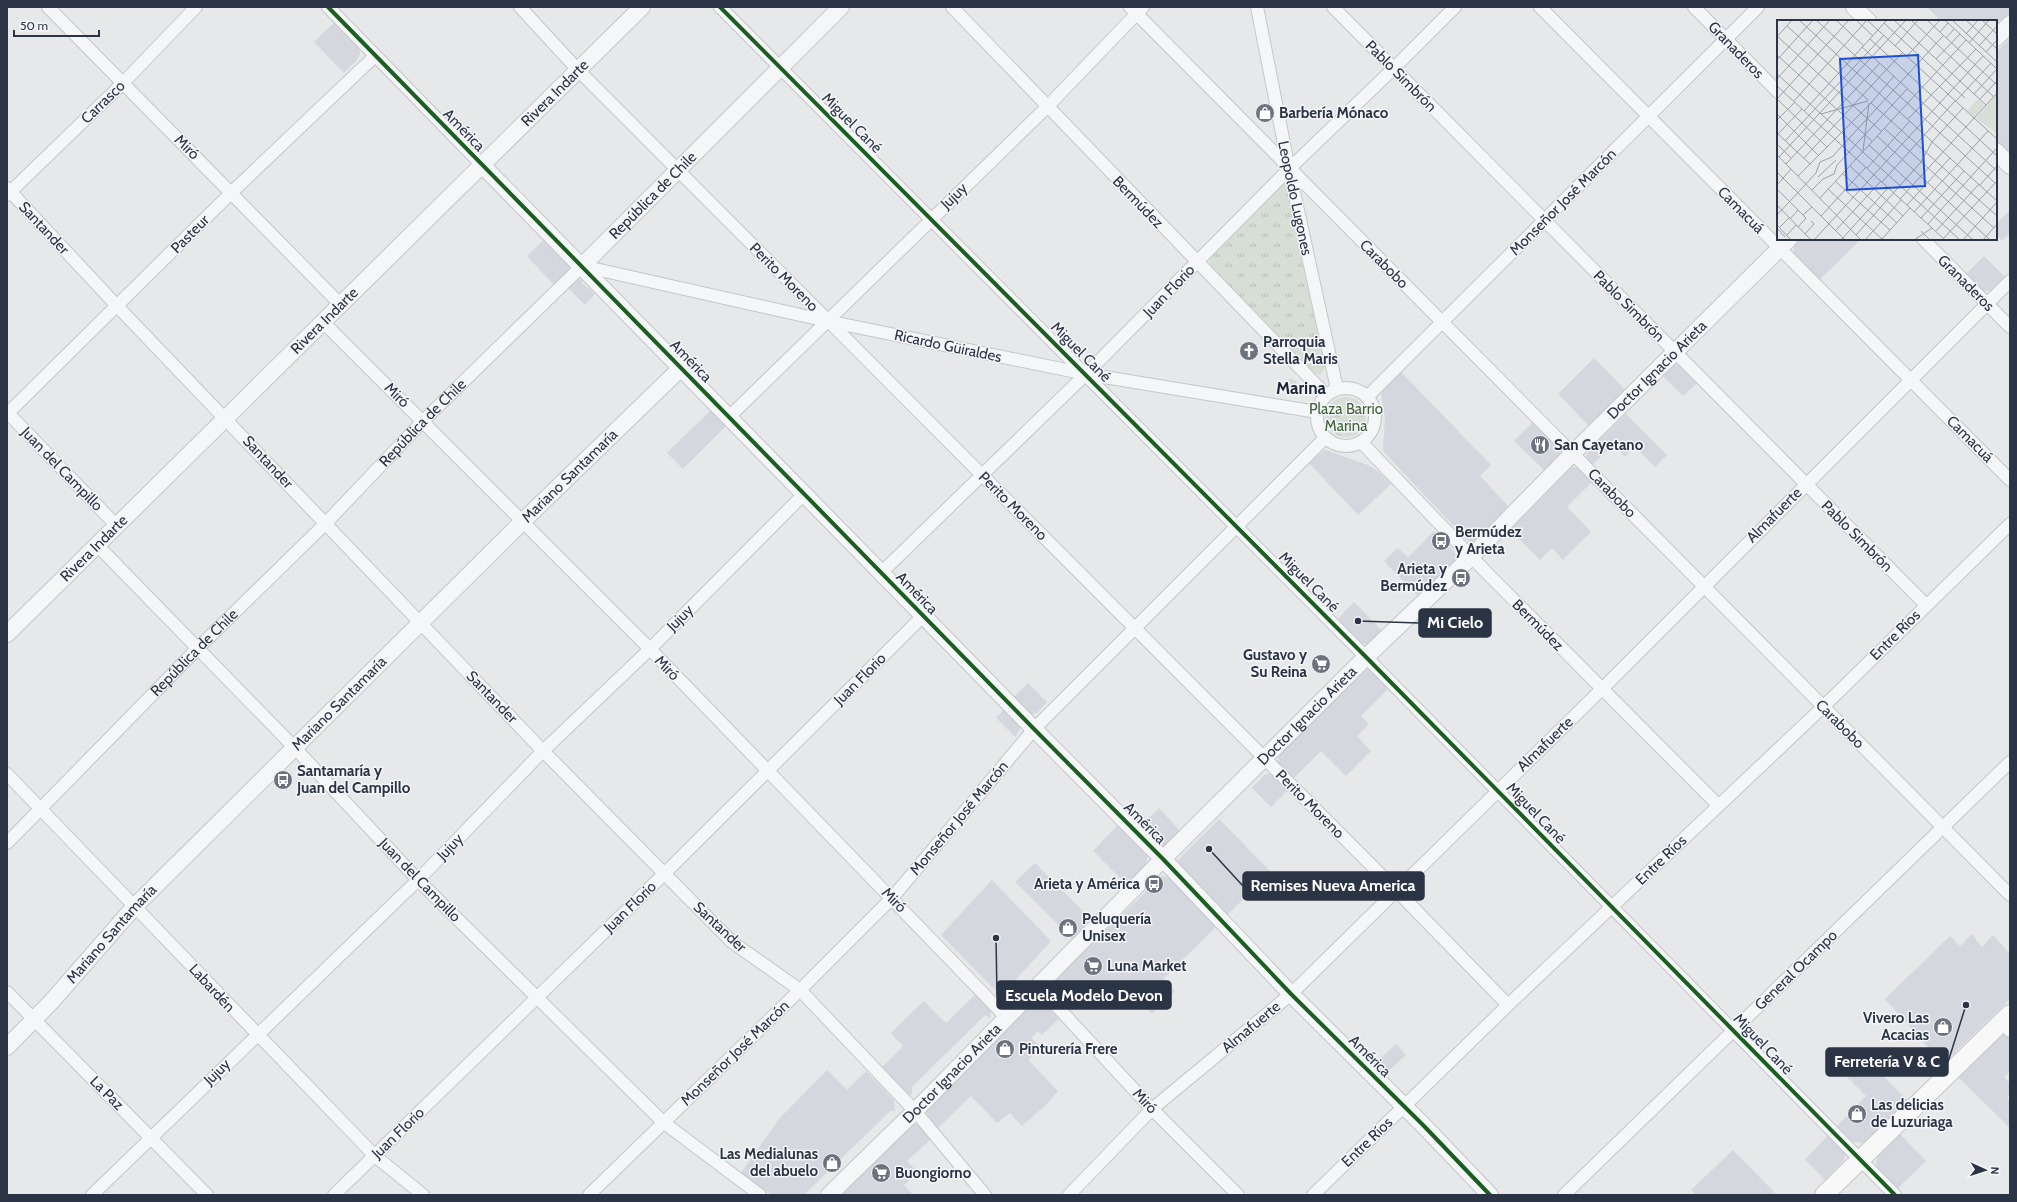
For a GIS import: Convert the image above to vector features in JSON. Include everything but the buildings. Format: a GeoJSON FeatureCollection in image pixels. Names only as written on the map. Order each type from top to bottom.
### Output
{"type":"FeatureCollection","features":[{"type":"Feature","properties":{"kind":"main road"},"geometry":{"type":"LineString","coordinates":[[1824,1195],[2007,1022]]}},
{"type":"Feature","properties":{"kind":"street","name":"Miró"},"geometry":{"type":"LineString","coordinates":[[48,7],[341,304]]}},
{"type":"Feature","properties":{"kind":"street","name":"Carrasco"},"geometry":{"type":"LineString","coordinates":[[8,191],[123,82],[196,7]]}},
{"type":"Feature","properties":{"kind":"street","name":"América"},"geometry":{"type":"LineString","coordinates":[[328,7],[923,616],[1163,859],[1291,994],[1405,1106],[1490,1195]]}},
{"type":"Feature","properties":{"kind":"street","name":"Perito Moreno"},"geometry":{"type":"LineString","coordinates":[[520,7],[578,70],[1396,890],[1508,1005]]}},
{"type":"Feature","properties":{"kind":"street","name":"Rivera Indarte"},"geometry":{"type":"LineString","coordinates":[[7,633],[483,166],[642,7]]}},
{"type":"Feature","properties":{"kind":"street","name":"Miguel Cané"},"geometry":{"type":"LineString","coordinates":[[720,7],[1366,657],[1894,1195]]}},
{"type":"Feature","properties":{"kind":"street","name":"República de Chile"},"geometry":{"type":"LineString","coordinates":[[7,843],[197,649],[326,524],[423,421],[582,266],[677,169],[781,69],[841,7]]}},
{"type":"Feature","properties":{"kind":"street","name":"Bermúdez"},"geometry":{"type":"LineString","coordinates":[[952,7],[1197,262],[1330,392]]}},
{"type":"Feature","properties":{"kind":"street","name":"Leopoldo Lugones"},"geometry":{"type":"LineString","coordinates":[[1257,7],[1289,169],[1330,392]]}},
{"type":"Feature","properties":{"kind":"street","name":"Pablo Simbrón"},"geometry":{"type":"LineString","coordinates":[[1333,7],[1544,221],[1676,351],[1926,605]]}},
{"type":"Feature","properties":{"kind":"street","name":"Juan Florio"},"geometry":{"type":"LineString","coordinates":[[881,573],[1086,374],[1289,169],[1455,7]]}},
{"type":"Feature","properties":{"kind":"street","name":"Camacuá"},"geometry":{"type":"LineString","coordinates":[[1540,7],[1648,117],[1777,237]]}},
{"type":"Feature","properties":{"kind":"street","name":"Granaderos"},"geometry":{"type":"LineString","coordinates":[[1694,7],[1777,91]]}},
{"type":"Feature","properties":{"kind":"street","name":"Monseñor José Marcón"},"geometry":{"type":"LineString","coordinates":[[1367,397],[1758,7]]}},
{"type":"Feature","properties":{"kind":"street"},"geometry":{"type":"LineString","coordinates":[[1854,7],[1867,20]]}},
{"type":"Feature","properties":{"kind":"street","name":"Jujuy"},"geometry":{"type":"LineString","coordinates":[[729,417],[1047,107],[1137,9]]}},
{"type":"Feature","properties":{"kind":"street","name":"Carabobo"},"geometry":{"type":"LineString","coordinates":[[1137,9],[1289,169],[1573,453],[2010,895]]}},
{"type":"Feature","properties":{"kind":"street"},"geometry":{"type":"LineString","coordinates":[[1997,37],[2010,24]]}},
{"type":"Feature","properties":{"kind":"street","name":"Pasteur"},"geometry":{"type":"LineString","coordinates":[[7,413],[232,192],[375,56]]}},
{"type":"Feature","properties":{"kind":"street"},"geometry":{"type":"LineString","coordinates":[[1997,152],[2010,166]]}},
{"type":"Feature","properties":{"kind":"street","name":"Santander"},"geometry":{"type":"LineString","coordinates":[[8,191],[117,306],[226,417],[543,751],[732,942],[800,990],[915,1111],[985,1195]]}},
{"type":"Feature","properties":{"kind":"street","name":"Granaderos"},"geometry":{"type":"LineString","coordinates":[[1924,240],[2010,327]]}},
{"type":"Feature","properties":{"kind":"street","name":"Camacuá"},"geometry":{"type":"LineString","coordinates":[[1784,244],[1910,379],[2010,480]]}},
{"type":"Feature","properties":{"kind":"street","name":"Doctor Ignacio Arieta"},"geometry":{"type":"LineString","coordinates":[[829,1195],[915,1111],[1264,758],[1366,657],[1472,557],[1573,453],[1784,244]]}},
{"type":"Feature","properties":{"kind":"street","name":"Ricardo Güiraldes"},"geometry":{"type":"LineString","coordinates":[[582,266],[828,320],[1086,374],[1317,412]]}},
{"type":"Feature","properties":{"kind":"street","name":"Almafuerte"},"geometry":{"type":"LineString","coordinates":[[1069,1195],[1152,1109],[1291,994],[1603,688],[1910,379],[2010,281]]}},
{"type":"Feature","properties":{"kind":"street","name":"Miró"},"geometry":{"type":"LineString","coordinates":[[323,322],[650,649],[1007,1018]]}},
{"type":"Feature","properties":{"kind":"street","name":"Mariano Santamaría"},"geometry":{"type":"LineString","coordinates":[[7,1047],[34,1020],[135,906],[523,521],[681,368]]}},
{"type":"Feature","properties":{"kind":"street"},"geometry":{"type":"LineString","coordinates":[[1346,387],[1355,389],[1367,397],[1374,408],[1375,417],[1371,431],[1361,442],[1351,446],[1341,446],[1325,438],[1318,427],[1317,412],[1330,392],[1346,387]]}},
{"type":"Feature","properties":{"kind":"street","name":"Juan del Campillo"},"geometry":{"type":"LineString","coordinates":[[7,413],[116,525]]}},
{"type":"Feature","properties":{"kind":"street","name":"Monseñor José Marcón"},"geometry":{"type":"LineString","coordinates":[[589,1195],[800,990],[892,898],[1034,729],[1325,438]]}},
{"type":"Feature","properties":{"kind":"street","name":"Bermúdez"},"geometry":{"type":"LineString","coordinates":[[1361,442],[1472,557],[1718,805]]}},
{"type":"Feature","properties":{"kind":"street","name":"Jujuy"},"geometry":{"type":"LineString","coordinates":[[92,1195],[256,1034],[418,880],[543,751],[650,649],[804,494]]}},
{"type":"Feature","properties":{"kind":"street","name":"Entre Ríos"},"geometry":{"type":"LineString","coordinates":[[1313,1195],[1508,1005],[1823,707],[2010,524]]}},
{"type":"Feature","properties":{"kind":"street","name":"Juan del Campillo"},"geometry":{"type":"LineString","coordinates":[[97,545],[294,747],[418,880],[663,1122],[760,1195]]}},
{"type":"Feature","properties":{"kind":"street","name":"Juan Florio"},"geometry":{"type":"LineString","coordinates":[[334,1195],[665,873],[923,616]]}},
{"type":"Feature","properties":{"kind":"street","name":"General Ocampo"},"geometry":{"type":"LineString","coordinates":[[1564,1195],[2010,762]]}},
{"type":"Feature","properties":{"kind":"street","name":"Labardén"},"geometry":{"type":"LineString","coordinates":[[7,774],[375,1156],[424,1195]]}},
{"type":"Feature","properties":{"kind":"street","name":"Miró"},"geometry":{"type":"LineString","coordinates":[[1038,986],[1152,1109],[1238,1195]]}},
{"type":"Feature","properties":{"kind":"street","name":"La Paz"},"geometry":{"type":"LineString","coordinates":[[7,992],[207,1195]]}},
{"type":"Feature","properties":{"kind":"shaded area"},"geometry":{"type":"Polygon","coordinates":[[[1927,7],[2010,7],[2010,16],[1997,29],[1997,20],[1937,20],[1938,18],[1927,7]]]}},
{"type":"Feature","properties":{"kind":"shaded area"},"geometry":{"type":"Polygon","coordinates":[[[334,23],[359,48],[360,54],[356,61],[344,73],[314,42],[334,23]]]}},
{"type":"Feature","properties":{"kind":"shaded area"},"geometry":{"type":"Polygon","coordinates":[[[2010,38],[2010,160],[1997,147],[1997,51],[2010,38]]]}},
{"type":"Feature","properties":{"kind":"shaded area"},"geometry":{"type":"Polygon","coordinates":[[[2010,210],[2010,233],[2002,241],[1997,236],[1997,223],[2010,210]]]}},
{"type":"Feature","properties":{"kind":"shaded area"},"geometry":{"type":"Polygon","coordinates":[[[546,238],[570,265],[569,272],[555,286],[527,256],[546,238]]]}},
{"type":"Feature","properties":{"kind":"shaded area"},"geometry":{"type":"Polygon","coordinates":[[[1800,240],[1860,240],[1819,280],[1794,254],[1794,245],[1800,240]]]}},
{"type":"Feature","properties":{"kind":"shaded area"},"geometry":{"type":"Polygon","coordinates":[[[1984,256],[2007,279],[1995,291],[1983,291],[1966,274],[1984,256]]]}},
{"type":"Feature","properties":{"kind":"shaded area"},"geometry":{"type":"Polygon","coordinates":[[[582,279],[582,283],[595,294],[585,305],[568,288],[577,280],[582,279]]]}},
{"type":"Feature","properties":{"kind":"shaded area"},"geometry":{"type":"Polygon","coordinates":[[[1594,358],[1627,392],[1590,427],[1558,394],[1594,358]]]}},
{"type":"Feature","properties":{"kind":"shaded area"},"geometry":{"type":"Polygon","coordinates":[[[1678,364],[1684,366],[1699,381],[1683,396],[1663,376],[1673,366],[1678,364]]]}},
{"type":"Feature","properties":{"kind":"shaded area"},"geometry":{"type":"Polygon","coordinates":[[[1400,371],[1491,465],[1480,476],[1510,508],[1477,542],[1470,542],[1466,539],[1383,451],[1385,417],[1381,395],[1382,391],[1400,371]]]}},
{"type":"Feature","properties":{"kind":"shaded area"},"geometry":{"type":"Polygon","coordinates":[[[712,409],[727,425],[683,469],[667,453],[712,409]]]}},
{"type":"Feature","properties":{"kind":"shaded area"},"geometry":{"type":"Polygon","coordinates":[[[1626,414],[1667,455],[1655,467],[1635,447],[1625,457],[1613,445],[1592,465],[1586,456],[1588,451],[1626,414]]]}},
{"type":"Feature","properties":{"kind":"shaded area"},"geometry":{"type":"Polygon","coordinates":[[[1533,422],[1560,450],[1560,459],[1546,472],[1514,441],[1533,422]]]}},
{"type":"Feature","properties":{"kind":"shaded area"},"geometry":{"type":"Polygon","coordinates":[[[1325,450],[1368,465],[1379,472],[1391,484],[1358,515],[1309,463],[1325,450]]]}},
{"type":"Feature","properties":{"kind":"shaded area"},"geometry":{"type":"Polygon","coordinates":[[[1572,467],[1580,469],[1593,481],[1567,507],[1591,532],[1563,560],[1552,548],[1540,560],[1510,530],[1572,467]]]}},
{"type":"Feature","properties":{"kind":"shaded area"},"geometry":{"type":"Polygon","coordinates":[[[1434,531],[1455,552],[1456,560],[1420,598],[1384,561],[1398,548],[1408,557],[1434,531]]]}},
{"type":"Feature","properties":{"kind":"shaded area"},"geometry":{"type":"Polygon","coordinates":[[[1354,602],[1384,633],[1369,645],[1362,643],[1338,619],[1354,602]]]}},
{"type":"Feature","properties":{"kind":"shaded area"},"geometry":{"type":"Polygon","coordinates":[[[1370,669],[1390,687],[1361,716],[1369,724],[1357,736],[1371,751],[1346,776],[1321,751],[1291,781],[1278,764],[1279,754],[1366,670],[1370,669]]]}},
{"type":"Feature","properties":{"kind":"shaded area"},"geometry":{"type":"Polygon","coordinates":[[[1028,683],[1047,702],[1037,713],[1030,715],[1012,699],[1028,683]]]}},
{"type":"Feature","properties":{"kind":"shaded area"},"geometry":{"type":"Polygon","coordinates":[[[1005,708],[1020,725],[1020,729],[1015,737],[996,718],[1005,708]]]}},
{"type":"Feature","properties":{"kind":"shaded area"},"geometry":{"type":"Polygon","coordinates":[[[1271,773],[1288,790],[1271,807],[1252,788],[1264,775],[1271,773]]]}},
{"type":"Feature","properties":{"kind":"shaded area"},"geometry":{"type":"Polygon","coordinates":[[[1159,808],[1180,831],[1165,846],[1159,847],[1138,828],[1159,808]]]}},
{"type":"Feature","properties":{"kind":"shaded area"},"geometry":{"type":"Polygon","coordinates":[[[1219,819],[1271,872],[1225,917],[1177,866],[1177,861],[1219,819]]]}},
{"type":"Feature","properties":{"kind":"shaded area"},"geometry":{"type":"Polygon","coordinates":[[[1119,824],[1148,856],[1145,866],[1127,885],[1093,851],[1119,824]]]}},
{"type":"Feature","properties":{"kind":"shaded area"},"geometry":{"type":"Polygon","coordinates":[[[1035,863],[1092,920],[1072,939],[1015,882],[1035,863]]]}},
{"type":"Feature","properties":{"kind":"shaded area"},"geometry":{"type":"Polygon","coordinates":[[[1162,876],[1171,878],[1218,925],[1163,979],[1175,991],[1152,1014],[1129,991],[1116,1003],[1104,990],[1092,1002],[1081,991],[1062,1009],[1049,989],[1050,985],[1162,876]]]}},
{"type":"Feature","properties":{"kind":"shaded area"},"geometry":{"type":"Polygon","coordinates":[[[992,880],[1051,941],[1001,996],[941,935],[992,880]]]}},
{"type":"Feature","properties":{"kind":"shaded area"},"geometry":{"type":"Polygon","coordinates":[[[1972,934],[1982,947],[1993,935],[2010,954],[2010,999],[1943,1064],[1885,999],[1950,936],[1960,946],[1972,934]]]}},
{"type":"Feature","properties":{"kind":"shaded area"},"geometry":{"type":"Polygon","coordinates":[[[976,994],[991,1009],[990,1018],[985,1015],[912,1087],[912,1095],[906,1094],[881,1068],[903,1046],[891,1033],[924,1001],[946,1023],[976,994]]]}},
{"type":"Feature","properties":{"kind":"shaded area"},"geometry":{"type":"Polygon","coordinates":[[[1033,999],[1042,1002],[1059,1019],[1042,1035],[1038,1031],[1031,1038],[1041,1047],[1028,1060],[1058,1091],[1047,1104],[1022,1126],[1010,1113],[997,1123],[971,1096],[938,1128],[928,1116],[926,1109],[1033,999]]]}},
{"type":"Feature","properties":{"kind":"shaded area"},"geometry":{"type":"Polygon","coordinates":[[[2004,1033],[2010,1036],[2010,1071],[2004,1077],[2010,1083],[2010,1095],[2007,1097],[2010,1101],[2009,1127],[1957,1076],[2000,1035],[2004,1033]]]}},
{"type":"Feature","properties":{"kind":"shaded area"},"geometry":{"type":"Polygon","coordinates":[[[1396,1044],[1406,1055],[1381,1078],[1371,1067],[1396,1044]]]}},
{"type":"Feature","properties":{"kind":"shaded area"},"geometry":{"type":"Polygon","coordinates":[[[1856,1048],[1907,1100],[1865,1142],[1861,1143],[1851,1141],[1837,1126],[1866,1096],[1847,1077],[1857,1067],[1847,1057],[1856,1048]]]}},
{"type":"Feature","properties":{"kind":"shaded area"},"geometry":{"type":"Polygon","coordinates":[[[827,1070],[847,1090],[866,1071],[894,1100],[895,1111],[890,1111],[804,1195],[772,1195],[741,1173],[779,1119],[827,1070]]]}},
{"type":"Feature","properties":{"kind":"shaded area"},"geometry":{"type":"Polygon","coordinates":[[[910,1122],[918,1125],[931,1139],[907,1161],[918,1172],[904,1185],[913,1195],[833,1195],[910,1122]]]}},
{"type":"Feature","properties":{"kind":"shaded area"},"geometry":{"type":"Polygon","coordinates":[[[1829,1134],[1845,1148],[1846,1154],[1843,1161],[1825,1180],[1805,1160],[1829,1134]]]}},
{"type":"Feature","properties":{"kind":"shaded area"},"geometry":{"type":"Polygon","coordinates":[[[1900,1134],[1926,1161],[1897,1189],[1877,1169],[1876,1163],[1878,1155],[1900,1134]]]}},
{"type":"Feature","properties":{"kind":"shaded area"},"geometry":{"type":"Polygon","coordinates":[[[1733,1150],[1777,1195],[1696,1195],[1691,1190],[1733,1150]]]}},
{"type":"Feature","properties":{"kind":"green space"},"geometry":{"type":"Polygon","coordinates":[[[1284,180],[1325,367],[1321,375],[1309,372],[1211,267],[1209,261],[1278,182],[1284,180]]]}},
{"type":"Feature","properties":{"kind":"green space"},"geometry":{"type":"Polygon","coordinates":[[[1291,378],[1296,381],[1299,394],[1276,390],[1291,378]]]}},
{"type":"Feature","properties":{"kind":"green space","name":"Plaza Barrio Marina"},"geometry":{"type":"Polygon","coordinates":[[[1350,397],[1357,400],[1363,406],[1366,417],[1365,425],[1357,434],[1350,437],[1342,437],[1335,434],[1327,425],[1326,413],[1329,406],[1338,398],[1350,397]]]}},
{"type":"Feature","properties":{"kind":"cycle path"},"geometry":{"type":"LineString","coordinates":[[328,7],[1163,859],[1291,994],[1424,1126],[1490,1195]]}},
{"type":"Feature","properties":{"kind":"cycle path"},"geometry":{"type":"LineString","coordinates":[[720,7],[1366,657],[1895,1195]]}},
{"type":"Feature","properties":{"kind":"place","name":"Barbería Mónaco"},"geometry":{"type":"Point","coordinates":[1265,113]}},
{"type":"Feature","properties":{"kind":"place","name":"Parroquia Stella Maris"},"geometry":{"type":"Point","coordinates":[1249,351]}},
{"type":"Feature","properties":{"kind":"place","name":"San Cayetano"},"geometry":{"type":"Point","coordinates":[1540,445]}},
{"type":"Feature","properties":{"kind":"place","name":"Bermúdez y Arieta"},"geometry":{"type":"Point","coordinates":[1441,541]}},
{"type":"Feature","properties":{"kind":"place","name":"Arieta y Bermúdez"},"geometry":{"type":"Point","coordinates":[1461,578]}},
{"type":"Feature","properties":{"kind":"place","name":"Mi Cielo"},"geometry":{"type":"Point","coordinates":[1358,621]}},
{"type":"Feature","properties":{"kind":"place","name":"Gustavo y Su Reina"},"geometry":{"type":"Point","coordinates":[1321,664]}},
{"type":"Feature","properties":{"kind":"place","name":"Santamaría y Juan del Campillo"},"geometry":{"type":"Point","coordinates":[283,780]}},
{"type":"Feature","properties":{"kind":"place","name":"Remises Nueva America"},"geometry":{"type":"Point","coordinates":[1209,849]}},
{"type":"Feature","properties":{"kind":"place","name":"Arieta y América"},"geometry":{"type":"Point","coordinates":[1154,884]}},
{"type":"Feature","properties":{"kind":"place","name":"Peluquería Unisex"},"geometry":{"type":"Point","coordinates":[1068,928]}},
{"type":"Feature","properties":{"kind":"place","name":"Escuela Modelo Devon"},"geometry":{"type":"Point","coordinates":[996,938]}},
{"type":"Feature","properties":{"kind":"place","name":"Luna Market"},"geometry":{"type":"Point","coordinates":[1093,966]}},
{"type":"Feature","properties":{"kind":"place","name":"Ferretería V & C"},"geometry":{"type":"Point","coordinates":[1966,1005]}},
{"type":"Feature","properties":{"kind":"place","name":"Vivero Las Acacias"},"geometry":{"type":"Point","coordinates":[1943,1027]}},
{"type":"Feature","properties":{"kind":"place","name":"Pinturería Frere"},"geometry":{"type":"Point","coordinates":[1005,1049]}},
{"type":"Feature","properties":{"kind":"place","name":"Las delicias de Luzuriaga"},"geometry":{"type":"Point","coordinates":[1857,1114]}},
{"type":"Feature","properties":{"kind":"place","name":"Las Medialunas del abuelo"},"geometry":{"type":"Point","coordinates":[832,1163]}},
{"type":"Feature","properties":{"kind":"place","name":"Buongiorno"},"geometry":{"type":"Point","coordinates":[881,1173]}},
{"type":"Feature","properties":{"kind":"district","name":"Marina"},"geometry":{"type":"Point","coordinates":[1301,388]}}]}
